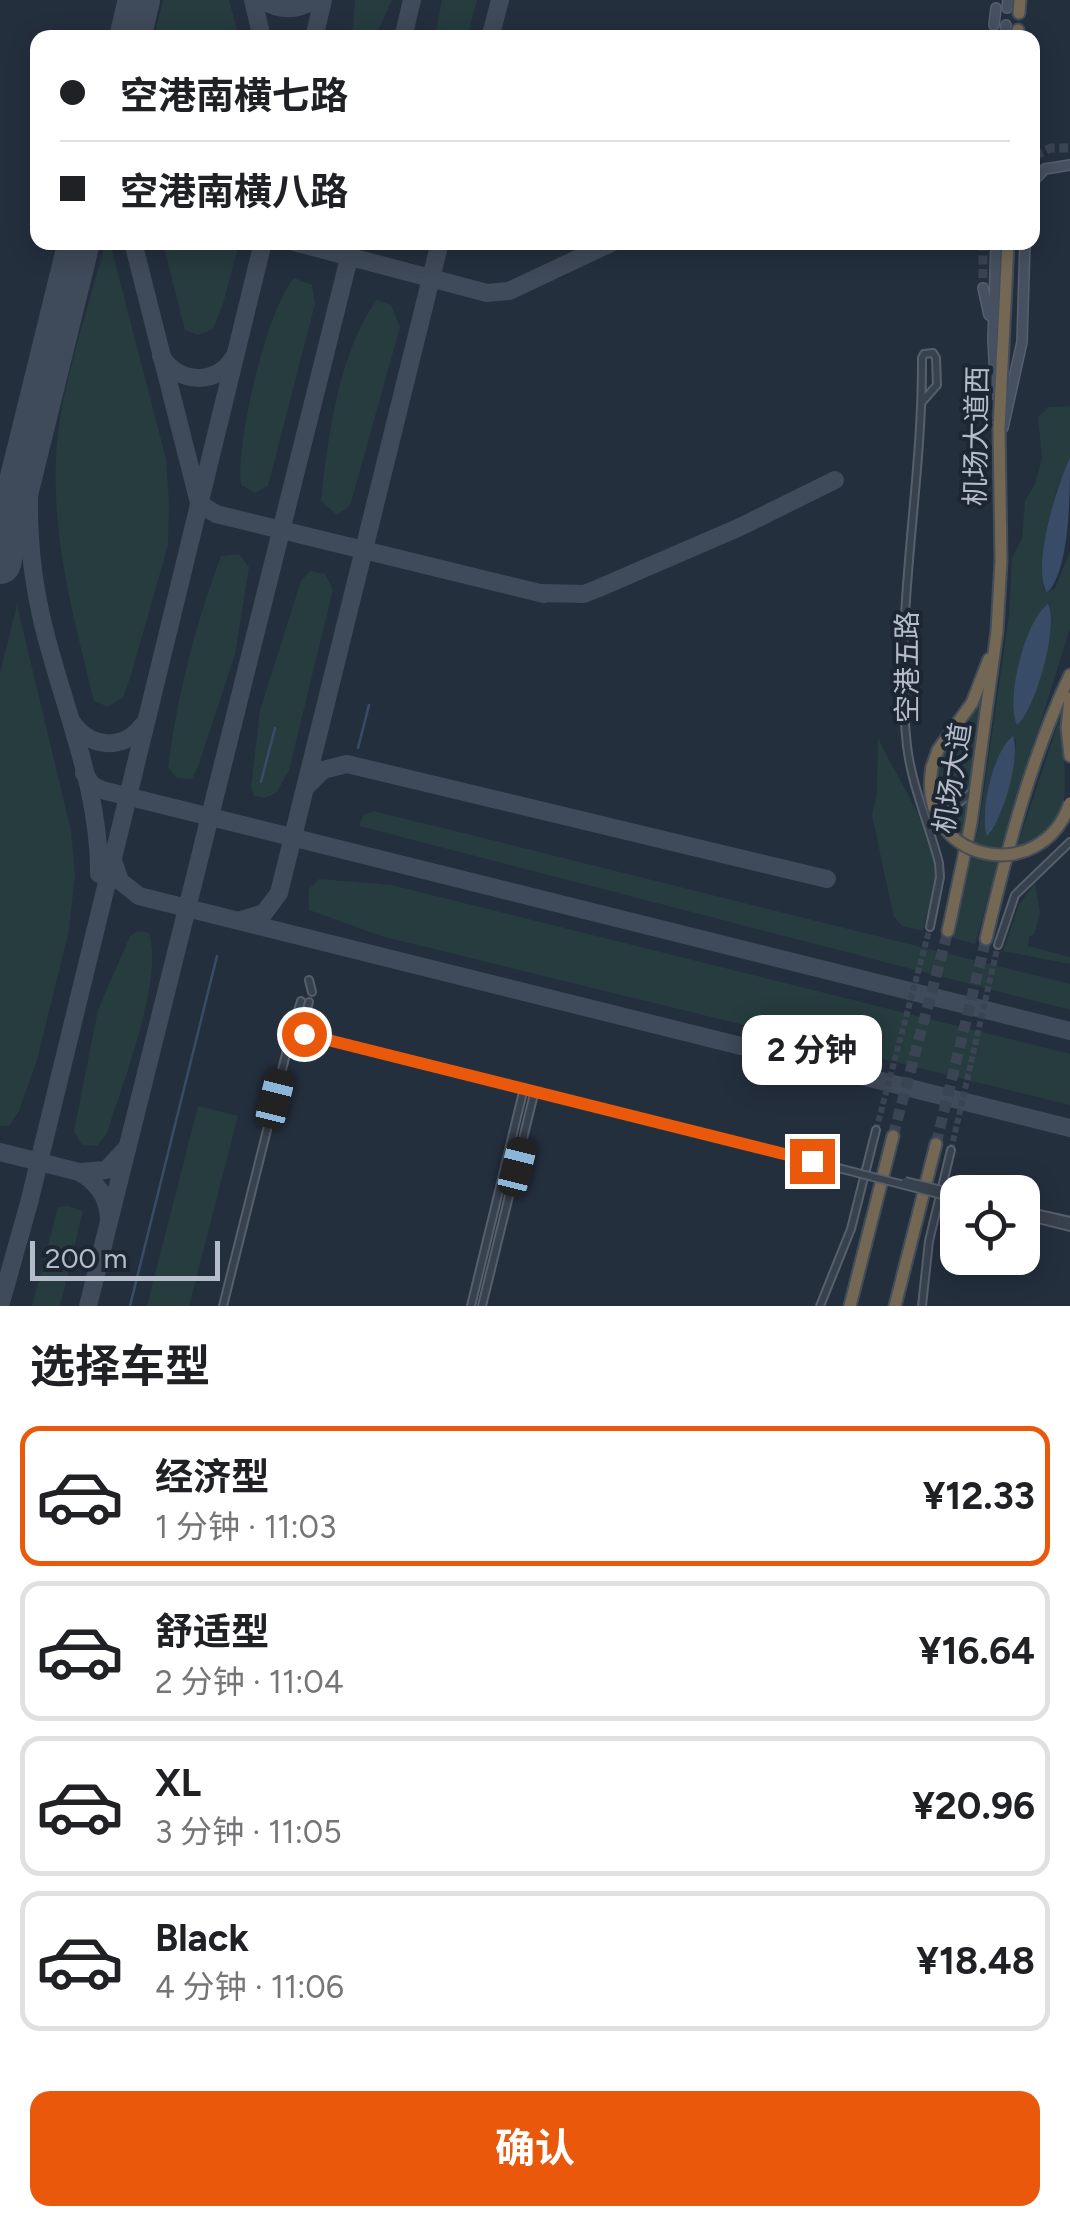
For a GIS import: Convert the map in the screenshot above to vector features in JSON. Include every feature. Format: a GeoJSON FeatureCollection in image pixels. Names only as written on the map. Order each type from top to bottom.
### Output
{"type":"FeatureCollection","features":[{"type":"Feature","properties":{"kind":"highway","name":"机场大道西"},"geometry":{"type":"LineString","coordinates":[[998,632],[998,428],[1008,250]]}},
{"type":"Feature","properties":{"kind":"highway"},"geometry":{"type":"LineString","coordinates":[[998,632],[972,702],[938,750],[932,767],[931,801],[939,824],[968,849],[999,855],[1030,850],[1053,834],[1070,803]]}},
{"type":"Feature","properties":{"kind":"highway","name":"机场大道"},"geometry":{"type":"LineString","coordinates":[[948,932],[976,789],[998,632]]}},
{"type":"Feature","properties":{"kind":"highway"},"geometry":{"type":"LineString","coordinates":[[992,942],[1011,838],[1056,703],[1070,675]]}},
{"type":"Feature","properties":{"kind":"highway"},"geometry":{"type":"LineString","coordinates":[[1070,698],[1070,756]]}},
{"type":"Feature","properties":{"kind":"highway"},"geometry":{"type":"LineString","coordinates":[[850,1306],[893,1136]]}},
{"type":"Feature","properties":{"kind":"highway"},"geometry":{"type":"LineString","coordinates":[[895,1306],[936,1144]]}},
{"type":"Feature","properties":{"kind":"main road"},"geometry":{"type":"LineString","coordinates":[[1009,30],[1010,6]]}},
{"type":"Feature","properties":{"kind":"main road"},"geometry":{"type":"LineString","coordinates":[[1040,173],[1045,168],[1070,165]]}},
{"type":"Feature","properties":{"kind":"main road"},"geometry":{"type":"LineString","coordinates":[[996,250],[993,340],[998,428]]}},
{"type":"Feature","properties":{"kind":"main road"},"geometry":{"type":"LineString","coordinates":[[998,445],[1022,342],[1025,250]]}},
{"type":"Feature","properties":{"kind":"main road"},"geometry":{"type":"LineString","coordinates":[[984,288],[993,340]]}},
{"type":"Feature","properties":{"kind":"street"},"geometry":{"type":"LineString","coordinates":[[932,353],[936,358],[936,385],[922,402],[922,358],[932,353]]}},
{"type":"Feature","properties":{"kind":"street","name":"空港五路"},"geometry":{"type":"LineString","coordinates":[[922,402],[902,659],[908,750],[940,877],[930,928]]}},
{"type":"Feature","properties":{"kind":"street"},"geometry":{"type":"LineString","coordinates":[[930,832],[947,812],[976,789]]}},
{"type":"Feature","properties":{"kind":"street"},"geometry":{"type":"LineString","coordinates":[[921,807],[947,812]]}},
{"type":"Feature","properties":{"kind":"street"},"geometry":{"type":"LineString","coordinates":[[992,942],[1016,894],[1070,842]]}},
{"type":"Feature","properties":{"kind":"street"},"geometry":{"type":"LineString","coordinates":[[223,1306],[292,1030],[305,1002],[304,1020],[310,1032],[940,1191]]}},
{"type":"Feature","properties":{"kind":"street"},"geometry":{"type":"LineString","coordinates":[[292,1030],[524,1089]]}},
{"type":"Feature","properties":{"kind":"street"},"geometry":{"type":"LineString","coordinates":[[471,1306],[524,1089]]}},
{"type":"Feature","properties":{"kind":"street"},"geometry":{"type":"LineString","coordinates":[[482,1306],[535,1092]]}},
{"type":"Feature","properties":{"kind":"street"},"geometry":{"type":"LineString","coordinates":[[820,1306],[850,1229],[876,1130]]}},
{"type":"Feature","properties":{"kind":"street"},"geometry":{"type":"LineString","coordinates":[[922,1306],[929,1241],[951,1150]]}},
{"type":"Feature","properties":{"kind":"street"},"geometry":{"type":"LineString","coordinates":[[1040,1216],[1070,1224]]}},
{"type":"Feature","properties":{"kind":"green space"},"geometry":{"type":"Polygon","coordinates":[[[163,0],[229,0],[237,30],[156,30],[163,0]]]}},
{"type":"Feature","properties":{"kind":"green space"},"geometry":{"type":"Polygon","coordinates":[[[355,0],[392,0],[378,30],[353,30],[355,0]]]}},
{"type":"Feature","properties":{"kind":"green space"},"geometry":{"type":"Polygon","coordinates":[[[442,0],[477,0],[469,30],[436,30],[442,0]]]}},
{"type":"Feature","properties":{"kind":"green space"},"geometry":{"type":"Polygon","coordinates":[[[103,250],[112,250],[166,459],[169,504],[168,545],[131,675],[123,697],[108,707],[94,701],[66,582],[58,521],[58,434],[75,351],[103,250]]]}},
{"type":"Feature","properties":{"kind":"green space"},"geometry":{"type":"Polygon","coordinates":[[[165,250],[237,250],[213,329],[198,335],[185,330],[165,250]]]}},
{"type":"Feature","properties":{"kind":"green space"},"geometry":{"type":"Polygon","coordinates":[[[294,278],[312,285],[315,304],[268,486],[255,493],[241,485],[248,409],[273,317],[294,278]]]}},
{"type":"Feature","properties":{"kind":"green space"},"geometry":{"type":"Polygon","coordinates":[[[377,300],[391,305],[400,327],[350,506],[337,515],[321,501],[331,424],[353,344],[377,300]]]}},
{"type":"Feature","properties":{"kind":"green space"},"geometry":{"type":"Polygon","coordinates":[[[1070,406],[1070,457],[1056,492],[1042,567],[1043,586],[1047,593],[1055,588],[1070,552],[1070,628],[975,944],[953,938],[979,825],[1009,615],[1012,558],[1022,538],[1025,501],[1035,484],[1042,458],[1038,417],[1049,407],[1070,406]],[[1010,737],[993,770],[984,819],[998,820],[1010,781],[1016,740],[1010,737]]]}},
{"type":"Feature","properties":{"kind":"green space"},"geometry":{"type":"Polygon","coordinates":[[[239,554],[249,567],[235,654],[198,767],[192,779],[177,778],[168,767],[195,634],[221,556],[239,554]]]}},
{"type":"Feature","properties":{"kind":"green space"},"geometry":{"type":"Polygon","coordinates":[[[310,571],[325,574],[333,590],[289,770],[277,792],[265,798],[254,796],[251,788],[260,710],[301,581],[310,571]]]}},
{"type":"Feature","properties":{"kind":"green space"},"geometry":{"type":"Polygon","coordinates":[[[17,605],[71,831],[75,874],[69,930],[37,1060],[19,1111],[9,1126],[0,1126],[0,673],[17,605]]]}},
{"type":"Feature","properties":{"kind":"green space"},"geometry":{"type":"Polygon","coordinates":[[[987,679],[961,839],[937,809],[935,775],[987,679]]]}},
{"type":"Feature","properties":{"kind":"green space"},"geometry":{"type":"Polygon","coordinates":[[[1066,699],[1061,809],[1047,831],[1016,850],[1066,699]]]}},
{"type":"Feature","properties":{"kind":"green space"},"geometry":{"type":"Polygon","coordinates":[[[878,737],[931,847],[935,884],[923,931],[902,926],[894,917],[890,900],[872,815],[877,792],[878,737]]]}},
{"type":"Feature","properties":{"kind":"green space"},"geometry":{"type":"Polygon","coordinates":[[[374,811],[1070,984],[1070,1010],[359,826],[363,815],[374,811]]]}},
{"type":"Feature","properties":{"kind":"green space"},"geometry":{"type":"Polygon","coordinates":[[[319,879],[391,885],[1070,1054],[1070,1105],[381,936],[309,910],[309,889],[319,879]]]}},
{"type":"Feature","properties":{"kind":"green space"},"geometry":{"type":"Polygon","coordinates":[[[1035,883],[1040,913],[1028,946],[1070,957],[1070,964],[1003,951],[1019,905],[1035,883]]]}},
{"type":"Feature","properties":{"kind":"green space"},"geometry":{"type":"Polygon","coordinates":[[[138,931],[149,933],[152,953],[139,1032],[107,1133],[97,1146],[82,1145],[74,1131],[98,1010],[130,936],[138,931]]]}},
{"type":"Feature","properties":{"kind":"green space"},"geometry":{"type":"Polygon","coordinates":[[[198,1106],[238,1116],[189,1306],[147,1306],[198,1106]]]}},
{"type":"Feature","properties":{"kind":"green space"},"geometry":{"type":"Polygon","coordinates":[[[58,1207],[83,1211],[60,1306],[32,1306],[58,1207]]]}},
{"type":"Feature","properties":{"kind":"water"},"geometry":{"type":"Polygon","coordinates":[[[1070,457],[1064,550],[1055,582],[1047,593],[1043,581],[1044,546],[1070,457]]]}},
{"type":"Feature","properties":{"kind":"water"},"geometry":{"type":"Polygon","coordinates":[[[1048,604],[1051,615],[1044,666],[1031,702],[1017,725],[1014,698],[1019,661],[1032,626],[1048,604]]]}},
{"type":"Feature","properties":{"kind":"water"},"geometry":{"type":"Polygon","coordinates":[[[1013,736],[1015,758],[1009,788],[987,836],[989,783],[999,755],[1013,736]]]}},
{"type":"Feature","properties":{"kind":"waterway"},"geometry":{"type":"LineString","coordinates":[[358,748],[369,705]]}},
{"type":"Feature","properties":{"kind":"waterway"},"geometry":{"type":"LineString","coordinates":[[261,782],[275,728]]}},
{"type":"Feature","properties":{"kind":"waterway"},"geometry":{"type":"LineString","coordinates":[[130,1306],[217,956]]}},
{"type":"Feature","properties":{"kind":"taxiway"},"geometry":{"type":"LineString","coordinates":[[253,0],[260,30]]}},
{"type":"Feature","properties":{"kind":"taxiway"},"geometry":{"type":"LineString","coordinates":[[262,0],[288,8],[314,0]]}},
{"type":"Feature","properties":{"kind":"taxiway"},"geometry":{"type":"LineString","coordinates":[[316,30],[323,0]]}},
{"type":"Feature","properties":{"kind":"taxiway"},"geometry":{"type":"LineString","coordinates":[[405,30],[412,0]]}},
{"type":"Feature","properties":{"kind":"taxiway"},"geometry":{"type":"LineString","coordinates":[[492,30],[500,0]]}},
{"type":"Feature","properties":{"kind":"taxiway"},"geometry":{"type":"LineString","coordinates":[[135,250],[199,503],[216,514],[544,594]]}},
{"type":"Feature","properties":{"kind":"taxiway"},"geometry":{"type":"LineString","coordinates":[[0,1306],[29,1203],[261,250]]}},
{"type":"Feature","properties":{"kind":"taxiway"},"geometry":{"type":"LineString","coordinates":[[324,250],[487,293],[509,291],[596,250]]}},
{"type":"Feature","properties":{"kind":"taxiway"},"geometry":{"type":"LineString","coordinates":[[88,1306],[351,250]]}},
{"type":"Feature","properties":{"kind":"taxiway"},"geometry":{"type":"LineString","coordinates":[[241,920],[264,913],[279,893],[438,250]]}},
{"type":"Feature","properties":{"kind":"taxiway"},"geometry":{"type":"LineString","coordinates":[[161,356],[177,372],[198,378],[218,373],[234,357]]}},
{"type":"Feature","properties":{"kind":"taxiway"},"geometry":{"type":"LineString","coordinates":[[36,416],[29,496],[34,575],[44,628],[94,812],[99,874]]}},
{"type":"Feature","properties":{"kind":"taxiway"},"geometry":{"type":"LineString","coordinates":[[541,593],[584,594],[740,527],[835,480]]}},
{"type":"Feature","properties":{"kind":"taxiway"},"geometry":{"type":"LineString","coordinates":[[72,722],[87,737],[106,743],[125,740],[142,726]]}},
{"type":"Feature","properties":{"kind":"taxiway"},"geometry":{"type":"LineString","coordinates":[[305,788],[323,770],[347,764],[827,879]]}},
{"type":"Feature","properties":{"kind":"taxiway"},"geometry":{"type":"LineString","coordinates":[[84,773],[92,785],[102,790],[1070,1031]]}},
{"type":"Feature","properties":{"kind":"taxiway"},"geometry":{"type":"LineString","coordinates":[[112,857],[120,881],[139,896],[1070,1128]]}},
{"type":"Feature","properties":{"kind":"taxiway"},"geometry":{"type":"LineString","coordinates":[[109,1218],[100,1191],[79,1172],[106,1170],[126,1149]]}},
{"type":"Feature","properties":{"kind":"taxiway"},"geometry":{"type":"LineString","coordinates":[[0,1152],[79,1172]]}},
{"type":"Feature","properties":{"kind":"runway"},"geometry":{"type":"LineString","coordinates":[[132,30],[139,0]]}},
{"type":"Feature","properties":{"kind":"runway"},"geometry":{"type":"LineString","coordinates":[[0,563],[77,250]]}},
{"type":"Feature","properties":{"kind":"tunnel"},"geometry":{"type":"LineString","coordinates":[[994,25],[994,30]]}},
{"type":"Feature","properties":{"kind":"tunnel"},"geometry":{"type":"LineString","coordinates":[[1040,153],[1051,148],[1070,148]]}},
{"type":"Feature","properties":{"kind":"tunnel"},"geometry":{"type":"LineString","coordinates":[[983,250],[983,288]]}},
{"type":"Feature","properties":{"kind":"tunnel"},"geometry":{"type":"LineString","coordinates":[[876,1130],[930,927]]}},
{"type":"Feature","properties":{"kind":"tunnel"},"geometry":{"type":"LineString","coordinates":[[893,1136],[948,931]]}},
{"type":"Feature","properties":{"kind":"tunnel"},"geometry":{"type":"LineString","coordinates":[[936,1144],[986,939]]}},
{"type":"Feature","properties":{"kind":"tunnel"},"geometry":{"type":"LineString","coordinates":[[951,1150],[998,945]]}},
{"type":"Feature","properties":{"kind":"route"},"geometry":{"type":"LineString","coordinates":[[304,1034],[812,1161]]}}]}
